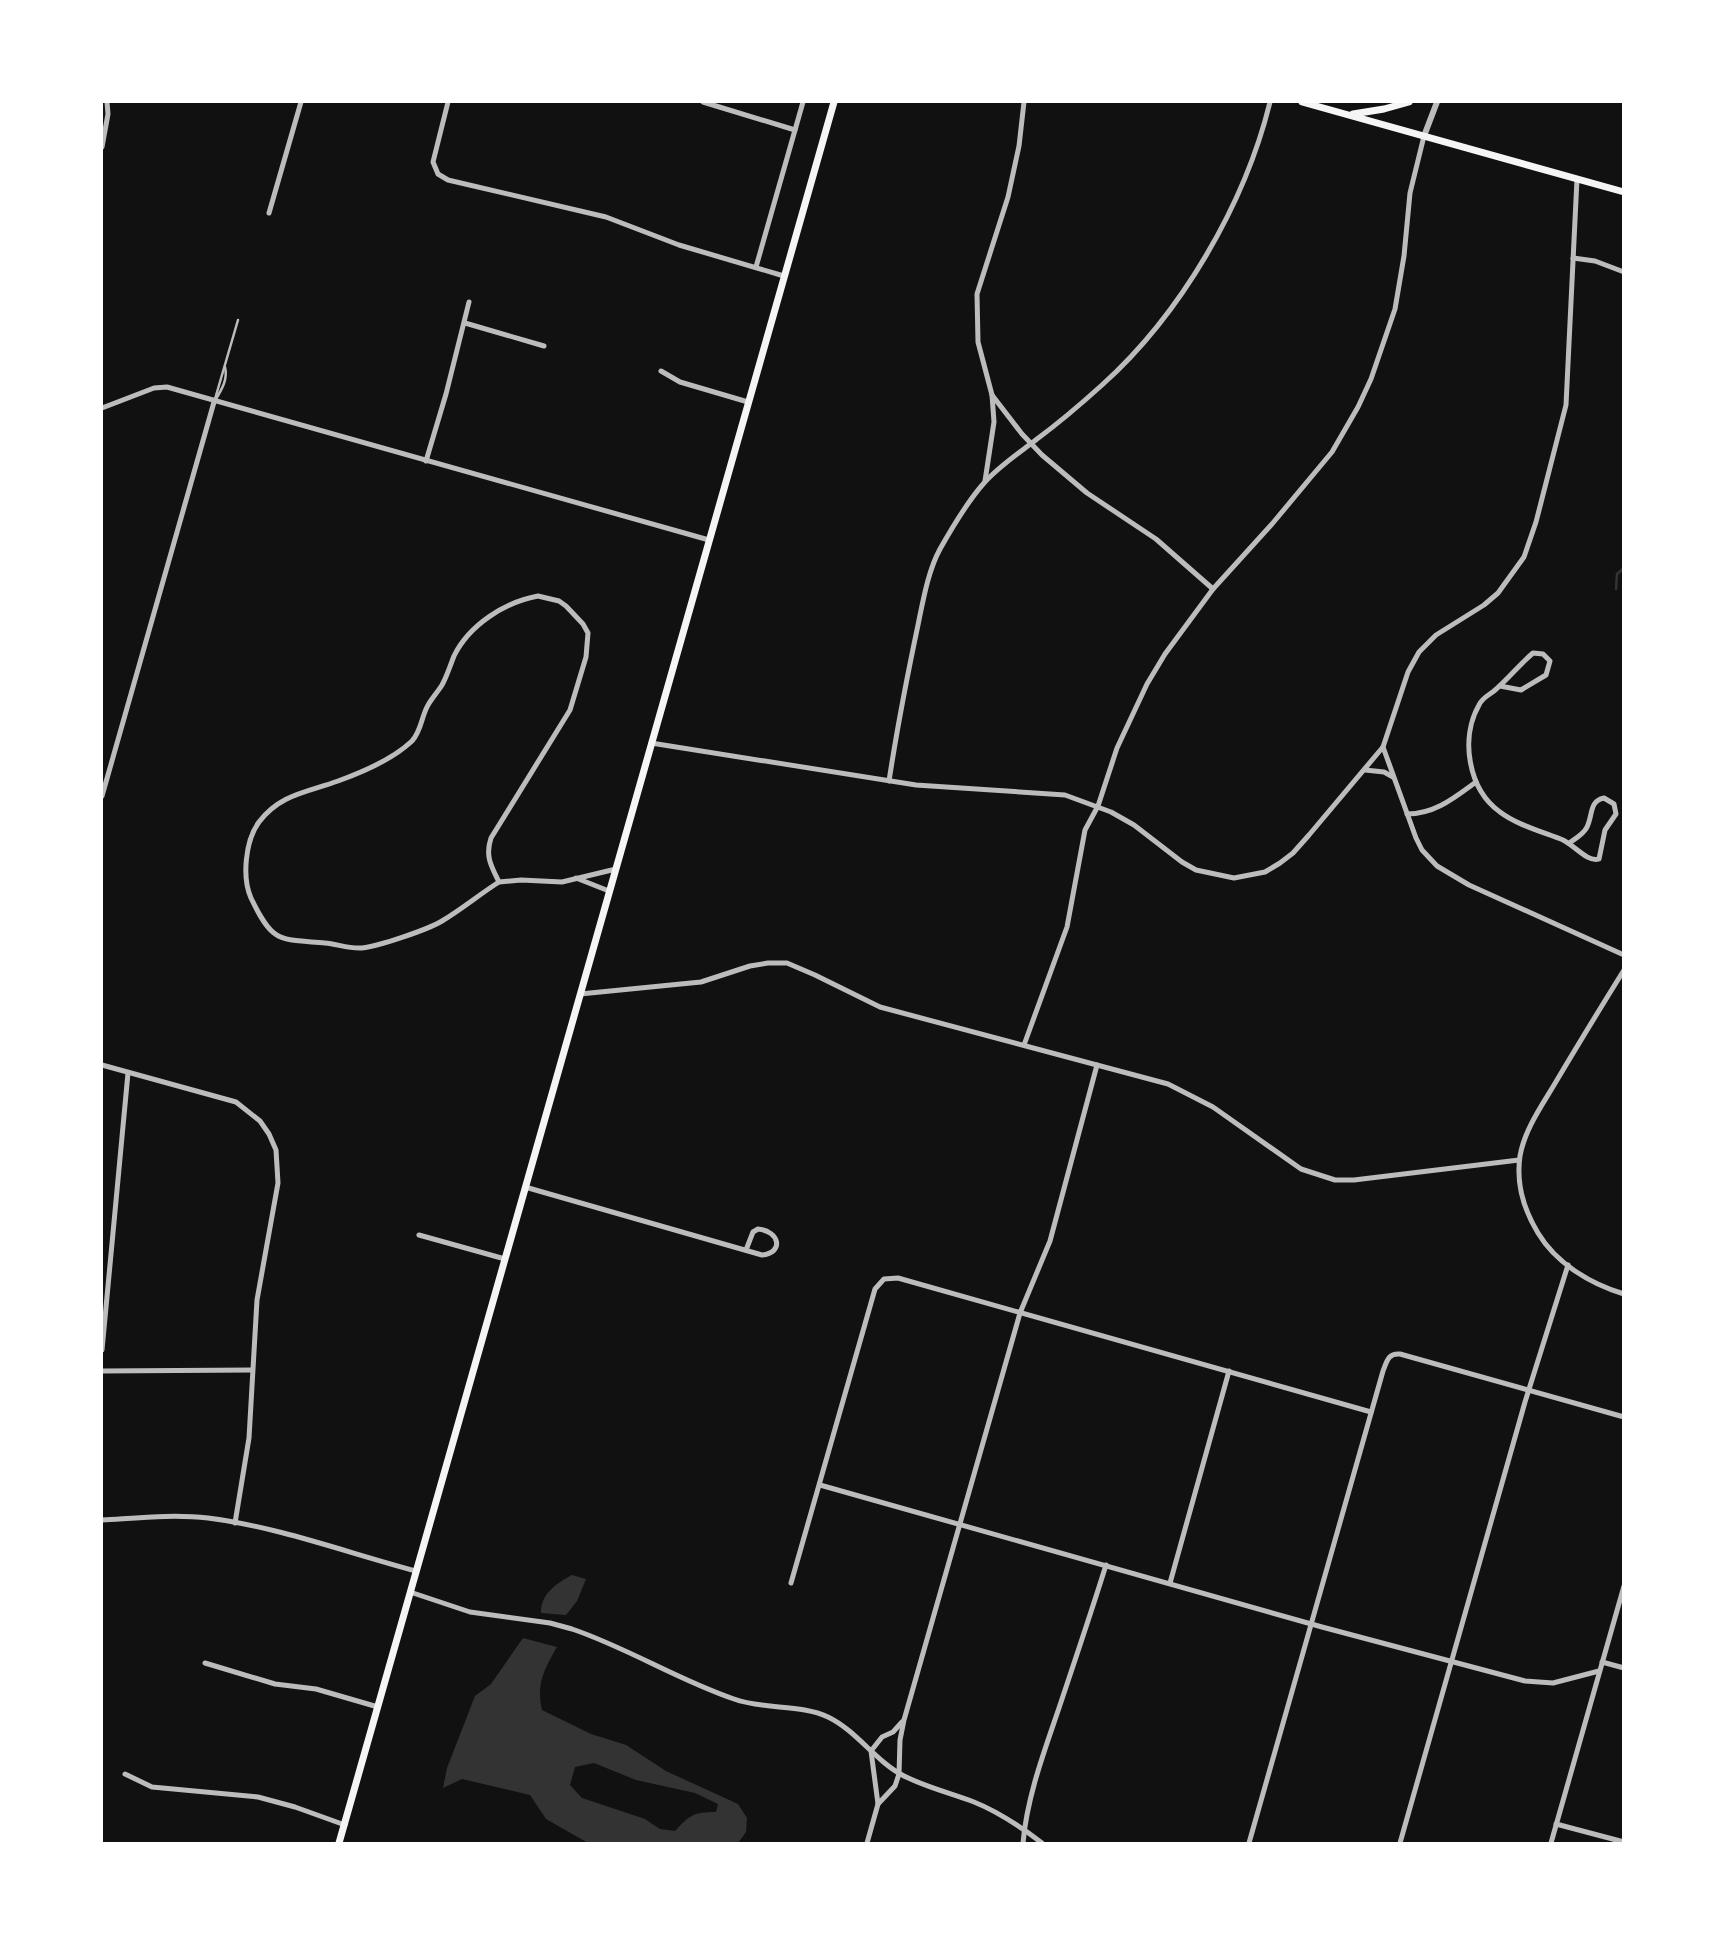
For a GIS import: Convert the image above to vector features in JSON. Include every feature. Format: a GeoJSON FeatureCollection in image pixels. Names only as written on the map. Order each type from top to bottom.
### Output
{"type":"FeatureCollection","features":[{"type":"Feature","properties":{"kind":"main road"},"geometry":{"type":"LineString","coordinates":[[339,1843],[834,102]]}},
{"type":"Feature","properties":{"kind":"main road"},"geometry":{"type":"LineString","coordinates":[[1302,102],[1623,192]]}},
{"type":"Feature","properties":{"kind":"main road"},"geometry":{"type":"LineString","coordinates":[[1349,115],[1384,110],[1409,102]]}},
{"type":"Feature","properties":{"kind":"street"},"geometry":{"type":"LineString","coordinates":[[102,147],[108,114],[107,102]]}},
{"type":"Feature","properties":{"kind":"street"},"geometry":{"type":"LineString","coordinates":[[269,212],[301,102]]}},
{"type":"Feature","properties":{"kind":"street"},"geometry":{"type":"LineString","coordinates":[[448,102],[433,155],[438,174],[448,180],[606,217],[679,245],[784,276]]}},
{"type":"Feature","properties":{"kind":"street"},"geometry":{"type":"LineString","coordinates":[[703,102],[795,130]]}},
{"type":"Feature","properties":{"kind":"street"},"geometry":{"type":"LineString","coordinates":[[756,267],[803,102]]}},
{"type":"Feature","properties":{"kind":"street"},"geometry":{"type":"LineString","coordinates":[[985,482],[994,422],[992,394],[978,342],[977,294],[1008,197],[1019,146],[1024,102]]}},
{"type":"Feature","properties":{"kind":"street"},"geometry":{"type":"LineString","coordinates":[[888,781],[923,600],[939,551],[985,482],[1105,382],[1177,300],[1231,206],[1255,152],[1270,102]]}},
{"type":"Feature","properties":{"kind":"street"},"geometry":{"type":"LineString","coordinates":[[1024,1045],[1060,951],[1072,908],[1085,830],[1098,806],[1118,748],[1147,684],[1213,589],[1332,452],[1359,407],[1379,360],[1395,309],[1404,256],[1410,193],[1424,135],[1437,102]]}},
{"type":"Feature","properties":{"kind":"street"},"geometry":{"type":"LineString","coordinates":[[651,743],[888,781],[947,788],[1065,795],[1098,806],[1134,825],[1196,870],[1221,877],[1249,876],[1265,872],[1293,853],[1383,747],[1408,672],[1419,652],[1436,635],[1499,593],[1524,557],[1536,522],[1566,405],[1577,179]]}},
{"type":"Feature","properties":{"kind":"street"},"geometry":{"type":"LineString","coordinates":[[1573,258],[1595,261],[1623,272]]}},
{"type":"Feature","properties":{"kind":"street"},"geometry":{"type":"LineString","coordinates":[[426,461],[469,302]]}},
{"type":"Feature","properties":{"kind":"street"},"geometry":{"type":"LineString","coordinates":[[465,323],[544,346]]}},
{"type":"Feature","properties":{"kind":"street"},"geometry":{"type":"LineString","coordinates":[[661,371],[680,382],[748,402]]}},
{"type":"Feature","properties":{"kind":"street"},"geometry":{"type":"LineString","coordinates":[[102,408],[154,388],[167,387],[709,540]]}},
{"type":"Feature","properties":{"kind":"street"},"geometry":{"type":"LineString","coordinates":[[992,394],[1030,444],[1087,493],[1156,539],[1213,589]]}},
{"type":"Feature","properties":{"kind":"street"},"geometry":{"type":"LineString","coordinates":[[102,796],[214,402]]}},
{"type":"Feature","properties":{"kind":"street"},"geometry":{"type":"LineString","coordinates":[[499,882],[488,860],[491,838],[570,710],[586,657],[587,633],[583,624],[559,601],[538,596],[526,598],[497,611],[466,640],[455,654],[440,688],[427,707],[418,733],[412,740],[374,766],[286,798],[259,822],[245,869],[245,883],[264,922],[277,936],[295,942],[326,943],[352,948],[374,945],[441,922],[499,882],[562,882],[616,869]]}},
{"type":"Feature","properties":{"kind":"street"},"geometry":{"type":"LineString","coordinates":[[1500,686],[1521,690],[1546,675],[1550,661],[1543,654],[1533,653],[1480,702],[1471,727],[1469,752],[1476,782],[1489,803],[1502,813],[1569,843],[1589,860],[1599,859],[1605,830],[1616,814],[1614,804],[1604,798],[1595,802],[1587,827],[1569,843]]}},
{"type":"Feature","properties":{"kind":"street"},"geometry":{"type":"LineString","coordinates":[[1383,747],[1422,850],[1437,866],[1469,885],[1623,955]]}},
{"type":"Feature","properties":{"kind":"street"},"geometry":{"type":"LineString","coordinates":[[1365,770],[1384,772],[1393,777]]}},
{"type":"Feature","properties":{"kind":"street"},"geometry":{"type":"LineString","coordinates":[[1407,814],[1436,810],[1476,782]]}},
{"type":"Feature","properties":{"kind":"street"},"geometry":{"type":"LineString","coordinates":[[576,878],[610,891]]}},
{"type":"Feature","properties":{"kind":"street"},"geometry":{"type":"LineString","coordinates":[[580,994],[701,982],[750,966],[787,964],[880,1007],[1158,1080],[1193,1095],[1301,1169],[1317,1176],[1335,1180],[1387,1177],[1520,1160]]}},
{"type":"Feature","properties":{"kind":"street"},"geometry":{"type":"LineString","coordinates":[[1623,970],[1534,1118],[1527,1132],[1520,1160],[1521,1192],[1528,1214],[1543,1241],[1568,1265],[1591,1281],[1623,1294]]}},
{"type":"Feature","properties":{"kind":"street"},"geometry":{"type":"LineString","coordinates":[[102,1065],[236,1101],[251,1112],[265,1128],[279,1160],[257,1300],[249,1438],[235,1523]]}},
{"type":"Feature","properties":{"kind":"street"},"geometry":{"type":"LineString","coordinates":[[878,1804],[895,1786],[899,1773],[900,1740],[904,1720],[1020,1313],[1050,1241],[1097,1065]]}},
{"type":"Feature","properties":{"kind":"street"},"geometry":{"type":"LineString","coordinates":[[102,1350],[128,1073]]}},
{"type":"Feature","properties":{"kind":"street"},"geometry":{"type":"LineString","coordinates":[[526,1187],[762,1255],[769,1254],[776,1246],[775,1236],[766,1230],[758,1229],[753,1232],[746,1250]]}},
{"type":"Feature","properties":{"kind":"street"},"geometry":{"type":"LineString","coordinates":[[419,1235],[505,1259]]}},
{"type":"Feature","properties":{"kind":"street"},"geometry":{"type":"LineString","coordinates":[[1400,1843],[1568,1265]]}},
{"type":"Feature","properties":{"kind":"street"},"geometry":{"type":"LineString","coordinates":[[791,1583],[876,1289],[884,1279],[898,1278],[1371,1412]]}},
{"type":"Feature","properties":{"kind":"street"},"geometry":{"type":"LineString","coordinates":[[1249,1843],[1382,1371],[1389,1357],[1394,1353],[1400,1354],[1623,1417]]}},
{"type":"Feature","properties":{"kind":"street"},"geometry":{"type":"LineString","coordinates":[[102,1371],[251,1370]]}},
{"type":"Feature","properties":{"kind":"street"},"geometry":{"type":"LineString","coordinates":[[1170,1583],[1229,1371]]}},
{"type":"Feature","properties":{"kind":"street"},"geometry":{"type":"LineString","coordinates":[[820,1485],[1538,1684],[1570,1680],[1599,1671]]}},
{"type":"Feature","properties":{"kind":"street"},"geometry":{"type":"LineString","coordinates":[[102,1520],[185,1516],[235,1523],[281,1533],[416,1572]]}},
{"type":"Feature","properties":{"kind":"street"},"geometry":{"type":"LineString","coordinates":[[1023,1843],[1045,1749],[1092,1614],[1106,1565]]}},
{"type":"Feature","properties":{"kind":"street"},"geometry":{"type":"LineString","coordinates":[[1551,1843],[1623,1586]]}},
{"type":"Feature","properties":{"kind":"street"},"geometry":{"type":"LineString","coordinates":[[410,1592],[470,1612],[550,1623],[572,1629],[735,1700],[820,1714],[851,1733],[899,1773],[987,1808],[1042,1843]]}},
{"type":"Feature","properties":{"kind":"street"},"geometry":{"type":"LineString","coordinates":[[1602,1662],[1623,1668]]}},
{"type":"Feature","properties":{"kind":"street"},"geometry":{"type":"LineString","coordinates":[[205,1663],[275,1684],[316,1689],[378,1707]]}},
{"type":"Feature","properties":{"kind":"street"},"geometry":{"type":"LineString","coordinates":[[867,1843],[878,1804],[871,1751],[904,1720]]}},
{"type":"Feature","properties":{"kind":"street"},"geometry":{"type":"LineString","coordinates":[[125,1774],[152,1787],[258,1797],[345,1825]]}},
{"type":"Feature","properties":{"kind":"street"},"geometry":{"type":"LineString","coordinates":[[1556,1824],[1623,1842]]}},
{"type":"Feature","properties":{"kind":"lane"},"geometry":{"type":"LineString","coordinates":[[214,402],[223,388],[227,373],[225,367],[239,320]]}},
{"type":"Feature","properties":{"kind":"shaded area"},"geometry":{"type":"Polygon","coordinates":[[[572,1575],[586,1579],[577,1601],[566,1615],[541,1613],[546,1595],[572,1575]]]}},
{"type":"Feature","properties":{"kind":"shaded area"},"geometry":{"type":"Polygon","coordinates":[[[523,1638],[557,1647],[542,1677],[542,1710],[591,1734],[626,1745],[666,1771],[738,1804],[747,1818],[746,1832],[738,1843],[588,1843],[546,1819],[530,1795],[462,1779],[443,1788],[447,1768],[475,1696],[491,1684],[523,1638]],[[594,1763],[575,1767],[570,1785],[582,1798],[645,1819],[660,1829],[675,1831],[692,1815],[716,1812],[718,1804],[695,1793],[636,1780],[594,1763]]]}},
{"type":"Feature","properties":{"kind":"waterway"},"geometry":{"type":"LineString","coordinates":[[1616,589],[1617,574],[1624,568]]}}]}
